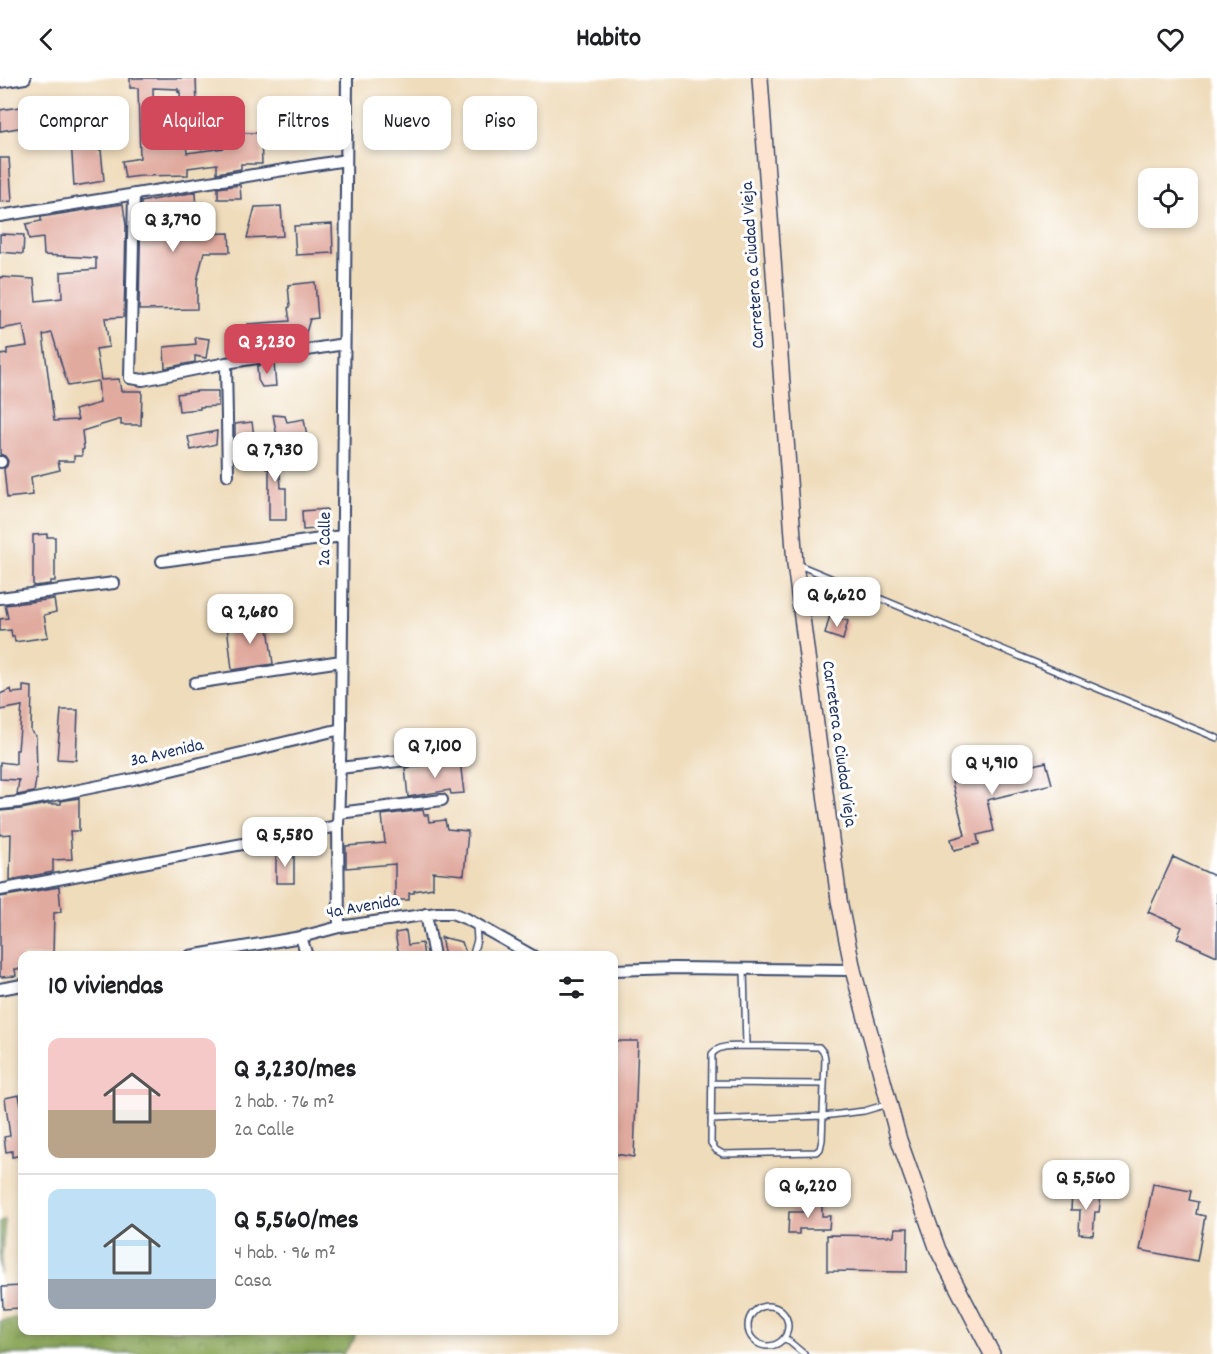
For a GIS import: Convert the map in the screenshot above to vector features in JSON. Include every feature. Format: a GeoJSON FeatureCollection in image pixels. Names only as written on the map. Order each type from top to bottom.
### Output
{"type":"FeatureCollection","features":[{"type":"Feature","properties":{"kind":"main road","name":"Carretera a Ciudad Vieja"},"geometry":{"type":"LineString","coordinates":[[760,78],[795,564],[839,900],[853,970],[899,1140],[938,1250],[992,1354]]}},
{"type":"Feature","properties":{"kind":"street"},"geometry":{"type":"LineString","coordinates":[[0,82],[25,78]]}},
{"type":"Feature","properties":{"kind":"street","name":"2a Calle"},"geometry":{"type":"LineString","coordinates":[[339,927],[338,826],[346,78]]}},
{"type":"Feature","properties":{"kind":"street"},"geometry":{"type":"LineString","coordinates":[[0,216],[346,160]]}},
{"type":"Feature","properties":{"kind":"street"},"geometry":{"type":"LineString","coordinates":[[134,194],[130,378],[143,380],[226,363],[344,344]]}},
{"type":"Feature","properties":{"kind":"street"},"geometry":{"type":"LineString","coordinates":[[226,363],[228,475]]}},
{"type":"Feature","properties":{"kind":"street"},"geometry":{"type":"LineString","coordinates":[[162,561],[342,536]]}},
{"type":"Feature","properties":{"kind":"street"},"geometry":{"type":"LineString","coordinates":[[0,598],[114,583]]}},
{"type":"Feature","properties":{"kind":"street"},"geometry":{"type":"LineString","coordinates":[[195,683],[341,661]]}},
{"type":"Feature","properties":{"kind":"street","name":"3a Avenida"},"geometry":{"type":"LineString","coordinates":[[0,804],[134,779],[340,729]]}},
{"type":"Feature","properties":{"kind":"street"},"geometry":{"type":"LineString","coordinates":[[340,768],[457,754]]}},
{"type":"Feature","properties":{"kind":"street"},"geometry":{"type":"LineString","coordinates":[[339,813],[442,800]]}},
{"type":"Feature","properties":{"kind":"street"},"geometry":{"type":"LineString","coordinates":[[0,890],[338,826]]}},
{"type":"Feature","properties":{"kind":"street","name":"4a Avenida"},"geometry":{"type":"LineString","coordinates":[[216,951],[301,937],[339,927],[437,913],[452,913],[476,923],[524,951]]}},
{"type":"Feature","properties":{"kind":"street"},"geometry":{"type":"LineString","coordinates":[[426,915],[433,951]]}},
{"type":"Feature","properties":{"kind":"street"},"geometry":{"type":"LineString","coordinates":[[301,937],[305,951]]}},
{"type":"Feature","properties":{"kind":"street"},"geometry":{"type":"LineString","coordinates":[[618,969],[853,970]]}},
{"type":"Feature","properties":{"kind":"street"},"geometry":{"type":"LineString","coordinates":[[0,989],[18,986]]}},
{"type":"Feature","properties":{"kind":"lane"},"geometry":{"type":"LineString","coordinates":[[795,564],[1217,738]]}},
{"type":"Feature","properties":{"kind":"lane"},"geometry":{"type":"LineString","coordinates":[[475,951],[476,923]]}},
{"type":"Feature","properties":{"kind":"lane"},"geometry":{"type":"LineString","coordinates":[[744,969],[746,1046]]}},
{"type":"Feature","properties":{"kind":"lane"},"geometry":{"type":"LineString","coordinates":[[746,1046],[819,1047],[824,1053],[823,1116],[820,1149],[816,1152],[723,1154],[711,1143],[712,1054],[721,1047],[746,1046]]}},
{"type":"Feature","properties":{"kind":"lane"},"geometry":{"type":"LineString","coordinates":[[711,1083],[824,1084]]}},
{"type":"Feature","properties":{"kind":"lane"},"geometry":{"type":"LineString","coordinates":[[711,1119],[823,1116],[864,1111],[889,1103]]}},
{"type":"Feature","properties":{"kind":"lane"},"geometry":{"type":"LineString","coordinates":[[768,1305],[780,1309],[787,1319],[787,1332],[784,1338],[774,1345],[762,1345],[756,1342],[749,1332],[749,1319],[756,1309],[768,1305]]}},
{"type":"Feature","properties":{"kind":"lane"},"geometry":{"type":"LineString","coordinates":[[784,1338],[804,1354]]}},
{"type":"Feature","properties":{"kind":"green space"},"geometry":{"type":"Polygon","coordinates":[[[5,1220],[0,1276],[0,1221],[5,1220]]]}},
{"type":"Feature","properties":{"kind":"green space"},"geometry":{"type":"Polygon","coordinates":[[[18,1319],[18,1335],[355,1335],[343,1354],[0,1354],[0,1321],[18,1319]]]}},
{"type":"Feature","properties":{"kind":"building"},"geometry":{"type":"Polygon","coordinates":[[[130,78],[196,78],[197,96],[180,96],[178,89],[153,88],[153,96],[141,96],[141,150],[187,150],[187,153],[209,150],[245,150],[245,133],[257,133],[257,150],[262,150],[262,164],[241,164],[241,169],[217,173],[217,164],[188,168],[188,175],[125,178],[122,161],[140,158],[138,88],[130,88],[130,78]]]}},
{"type":"Feature","properties":{"kind":"building"},"geometry":{"type":"Polygon","coordinates":[[[18,107],[18,128],[0,131],[0,110],[18,107]]]}},
{"type":"Feature","properties":{"kind":"building"},"geometry":{"type":"Polygon","coordinates":[[[72,150],[101,150],[104,181],[74,186],[72,150]]]}},
{"type":"Feature","properties":{"kind":"building"},"geometry":{"type":"Polygon","coordinates":[[[0,158],[9,158],[12,201],[0,202],[0,158]]]}},
{"type":"Feature","properties":{"kind":"building"},"geometry":{"type":"Polygon","coordinates":[[[240,185],[241,199],[218,199],[218,188],[240,185]]]}},
{"type":"Feature","properties":{"kind":"building"},"geometry":{"type":"Polygon","coordinates":[[[196,192],[198,234],[229,233],[230,252],[204,252],[197,281],[197,309],[139,310],[141,202],[196,192]]]}},
{"type":"Feature","properties":{"kind":"building"},"geometry":{"type":"Polygon","coordinates":[[[123,204],[126,226],[124,317],[105,318],[109,347],[96,349],[101,380],[119,379],[121,391],[142,391],[141,425],[121,425],[121,419],[82,431],[84,449],[82,456],[74,456],[74,461],[58,461],[60,470],[31,477],[33,495],[7,498],[4,469],[8,461],[0,454],[0,355],[7,354],[7,349],[27,346],[23,325],[0,329],[0,277],[34,279],[36,301],[62,298],[61,272],[96,269],[96,258],[44,255],[43,238],[29,240],[26,224],[41,221],[41,217],[123,204]],[[52,333],[43,335],[54,421],[78,420],[75,410],[100,403],[98,381],[68,386],[52,333]]]}},
{"type":"Feature","properties":{"kind":"building"},"geometry":{"type":"Polygon","coordinates":[[[281,206],[283,236],[247,238],[255,207],[281,206]]]}},
{"type":"Feature","properties":{"kind":"building"},"geometry":{"type":"Polygon","coordinates":[[[332,224],[333,253],[296,255],[294,226],[332,224]]]}},
{"type":"Feature","properties":{"kind":"building"},"geometry":{"type":"Polygon","coordinates":[[[0,234],[24,235],[23,254],[0,252],[0,234]]]}},
{"type":"Feature","properties":{"kind":"building"},"geometry":{"type":"Polygon","coordinates":[[[315,282],[318,318],[310,319],[303,343],[238,353],[236,340],[247,339],[247,324],[290,321],[288,285],[315,282]]]}},
{"type":"Feature","properties":{"kind":"building"},"geometry":{"type":"Polygon","coordinates":[[[195,337],[209,339],[206,358],[195,356],[195,362],[165,368],[164,347],[196,344],[195,337]]]}},
{"type":"Feature","properties":{"kind":"building"},"geometry":{"type":"Polygon","coordinates":[[[274,363],[276,386],[262,387],[258,380],[257,366],[274,363]]]}},
{"type":"Feature","properties":{"kind":"building"},"geometry":{"type":"Polygon","coordinates":[[[218,391],[218,406],[179,411],[177,394],[218,391]]]}},
{"type":"Feature","properties":{"kind":"building"},"geometry":{"type":"Polygon","coordinates":[[[273,415],[285,416],[287,422],[304,419],[307,437],[278,442],[273,415]]]}},
{"type":"Feature","properties":{"kind":"building"},"geometry":{"type":"Polygon","coordinates":[[[252,422],[254,436],[235,438],[235,424],[252,422]]]}},
{"type":"Feature","properties":{"kind":"building"},"geometry":{"type":"Polygon","coordinates":[[[217,431],[216,444],[191,450],[188,437],[217,431]]]}},
{"type":"Feature","properties":{"kind":"building"},"geometry":{"type":"Polygon","coordinates":[[[278,442],[281,488],[286,488],[286,520],[269,520],[269,469],[266,469],[264,443],[278,442]]]}},
{"type":"Feature","properties":{"kind":"building"},"geometry":{"type":"Polygon","coordinates":[[[327,509],[328,528],[303,530],[302,511],[327,509]]]}},
{"type":"Feature","properties":{"kind":"building"},"geometry":{"type":"Polygon","coordinates":[[[47,534],[47,537],[55,537],[55,581],[50,581],[50,584],[33,586],[33,535],[47,534]]]}},
{"type":"Feature","properties":{"kind":"building"},"geometry":{"type":"Polygon","coordinates":[[[54,599],[56,612],[44,615],[48,637],[15,642],[11,630],[0,631],[0,619],[8,618],[5,605],[54,599]]]}},
{"type":"Feature","properties":{"kind":"building"},"geometry":{"type":"Polygon","coordinates":[[[830,615],[848,621],[843,640],[825,634],[830,615]]]}},
{"type":"Feature","properties":{"kind":"building"},"geometry":{"type":"Polygon","coordinates":[[[267,620],[273,664],[232,670],[227,625],[267,620]]]}},
{"type":"Feature","properties":{"kind":"building"},"geometry":{"type":"Polygon","coordinates":[[[23,686],[32,687],[31,731],[36,736],[37,773],[34,792],[17,795],[19,780],[0,779],[0,762],[16,764],[22,706],[0,710],[0,694],[11,689],[12,693],[23,692],[23,686]]]}},
{"type":"Feature","properties":{"kind":"building"},"geometry":{"type":"Polygon","coordinates":[[[61,710],[78,710],[76,760],[57,759],[61,710]]]}},
{"type":"Feature","properties":{"kind":"building"},"geometry":{"type":"Polygon","coordinates":[[[1009,759],[1011,771],[1046,762],[1052,784],[987,800],[994,831],[977,835],[979,844],[954,850],[951,839],[965,835],[952,782],[993,772],[991,764],[1009,759]]]}},
{"type":"Feature","properties":{"kind":"building"},"geometry":{"type":"Polygon","coordinates":[[[460,761],[464,793],[451,794],[450,790],[408,797],[405,768],[460,761]]]}},
{"type":"Feature","properties":{"kind":"building"},"geometry":{"type":"Polygon","coordinates":[[[79,798],[79,831],[70,831],[72,859],[53,860],[53,872],[10,880],[11,834],[0,835],[0,811],[61,804],[61,801],[79,798]]]}},
{"type":"Feature","properties":{"kind":"building"},"geometry":{"type":"Polygon","coordinates":[[[423,810],[424,815],[428,815],[429,822],[445,820],[447,829],[468,831],[464,875],[433,872],[433,888],[409,893],[409,900],[395,900],[395,864],[346,868],[346,846],[385,843],[382,815],[423,810]]]}},
{"type":"Feature","properties":{"kind":"building"},"geometry":{"type":"Polygon","coordinates":[[[276,853],[294,853],[294,883],[276,883],[276,853]]]}},
{"type":"Feature","properties":{"kind":"building"},"geometry":{"type":"Polygon","coordinates":[[[1173,857],[1217,877],[1217,956],[1177,938],[1182,927],[1148,912],[1173,857]]]}},
{"type":"Feature","properties":{"kind":"building"},"geometry":{"type":"Polygon","coordinates":[[[59,887],[61,912],[54,913],[53,951],[18,951],[16,976],[0,977],[0,897],[59,887]]]}},
{"type":"Feature","properties":{"kind":"building"},"geometry":{"type":"Polygon","coordinates":[[[406,931],[408,945],[422,943],[423,951],[398,951],[395,933],[406,931]]]}},
{"type":"Feature","properties":{"kind":"building"},"geometry":{"type":"Polygon","coordinates":[[[441,937],[462,942],[465,951],[444,951],[441,937]]]}},
{"type":"Feature","properties":{"kind":"building"},"geometry":{"type":"Polygon","coordinates":[[[618,1041],[638,1041],[634,1157],[618,1154],[618,1041]]]}},
{"type":"Feature","properties":{"kind":"building"},"geometry":{"type":"Polygon","coordinates":[[[18,1095],[18,1156],[12,1157],[12,1151],[6,1152],[4,1137],[10,1136],[5,1098],[18,1095]]]}},
{"type":"Feature","properties":{"kind":"building"},"geometry":{"type":"Polygon","coordinates":[[[1153,1184],[1191,1191],[1189,1200],[1198,1202],[1196,1214],[1205,1216],[1197,1261],[1140,1250],[1153,1184]]]}},
{"type":"Feature","properties":{"kind":"building"},"geometry":{"type":"Polygon","coordinates":[[[1072,1193],[1101,1195],[1099,1212],[1095,1212],[1093,1235],[1079,1234],[1080,1210],[1071,1210],[1072,1193]]]}},
{"type":"Feature","properties":{"kind":"building"},"geometry":{"type":"Polygon","coordinates":[[[805,1204],[822,1204],[822,1216],[830,1216],[829,1229],[799,1229],[799,1234],[788,1234],[789,1212],[805,1212],[805,1204]]]}},
{"type":"Feature","properties":{"kind":"building"},"geometry":{"type":"Polygon","coordinates":[[[895,1228],[908,1228],[907,1272],[827,1271],[827,1235],[894,1236],[895,1228]]]}},
{"type":"Feature","properties":{"kind":"building"},"geometry":{"type":"Polygon","coordinates":[[[18,1286],[18,1308],[3,1309],[2,1287],[18,1286]]]}}]}
